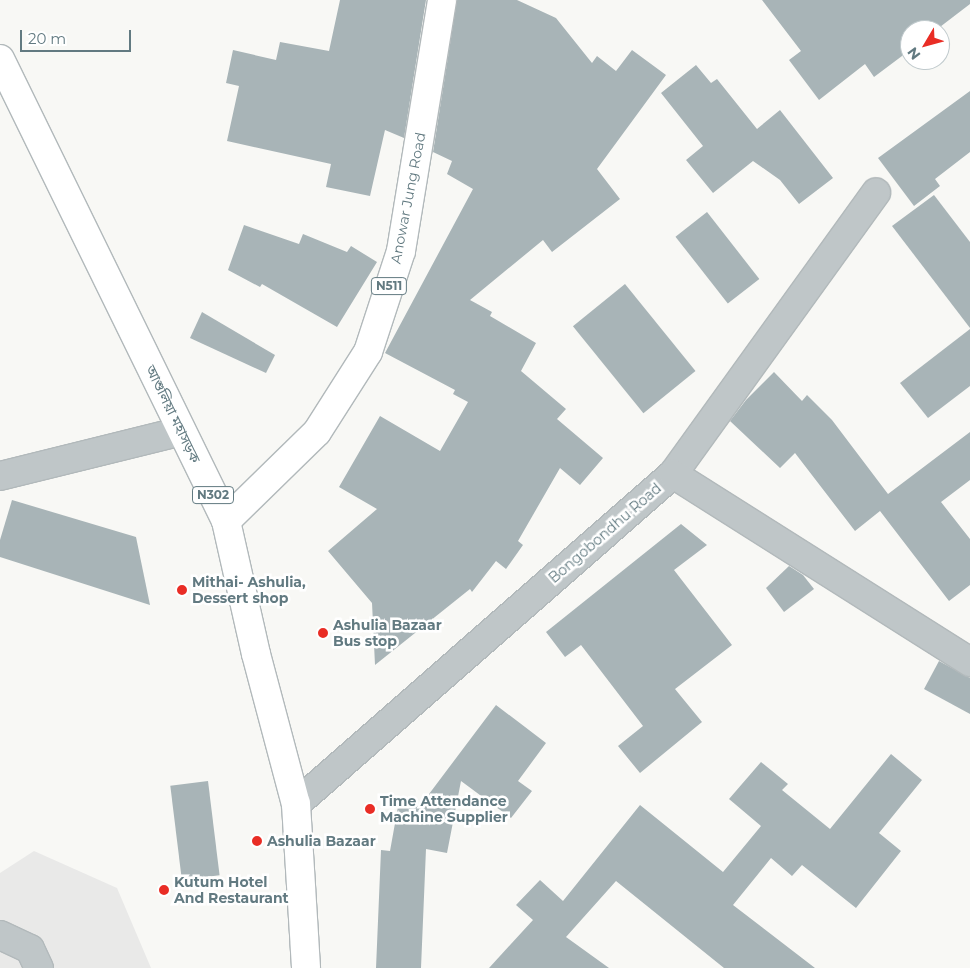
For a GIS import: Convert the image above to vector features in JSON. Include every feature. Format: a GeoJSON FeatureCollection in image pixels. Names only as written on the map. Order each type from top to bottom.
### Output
{"type":"FeatureCollection","features":[{"type":"Feature","properties":{"kind":"highway","name":"Anowar Jung Road"},"geometry":{"type":"LineString","coordinates":[[226,522],[317,432],[368,352],[401,251],[442,0]]}},
{"type":"Feature","properties":{"kind":"highway","name":"আশুলিয়া মহাসড়ক"},"geometry":{"type":"LineString","coordinates":[[0,59],[226,522],[256,654],[296,804],[306,968]]}},
{"type":"Feature","properties":{"kind":"street"},"geometry":{"type":"LineString","coordinates":[[673,474],[876,194]]}},
{"type":"Feature","properties":{"kind":"street"},"geometry":{"type":"LineString","coordinates":[[0,476],[182,431]]}},
{"type":"Feature","properties":{"kind":"street","name":"Bongobondhu Road"},"geometry":{"type":"LineString","coordinates":[[296,804],[673,474],[970,662]]}},
{"type":"Feature","properties":{"kind":"street"},"geometry":{"type":"LineString","coordinates":[[0,935],[30,949],[39,968]]}},
{"type":"Feature","properties":{"kind":"shaded area"},"geometry":{"type":"Polygon","coordinates":[[[34,851],[117,888],[151,968],[0,968],[0,873],[34,851]]]}},
{"type":"Feature","properties":{"kind":"building"},"geometry":{"type":"Polygon","coordinates":[[[340,0],[426,0],[404,138],[385,130],[370,196],[326,187],[331,164],[227,141],[239,86],[226,83],[233,50],[276,60],[280,42],[329,51],[340,0]]]}},
{"type":"Feature","properties":{"kind":"building"},"geometry":{"type":"Polygon","coordinates":[[[457,0],[517,0],[556,18],[592,63],[597,56],[616,71],[632,50],[666,75],[597,169],[620,199],[552,252],[543,240],[470,300],[492,312],[490,316],[536,343],[521,371],[566,409],[557,419],[603,458],[580,485],[560,468],[518,541],[523,545],[506,569],[496,561],[472,592],[470,589],[375,665],[372,603],[328,551],[377,509],[339,487],[380,416],[440,451],[468,402],[453,394],[455,390],[385,353],[473,189],[447,174],[452,161],[433,152],[457,0]]]}},
{"type":"Feature","properties":{"kind":"building"},"geometry":{"type":"Polygon","coordinates":[[[762,0],[970,0],[970,4],[949,20],[900,20],[900,58],[874,77],[865,64],[819,100],[789,60],[801,51],[762,0]]]}},
{"type":"Feature","properties":{"kind":"building"},"geometry":{"type":"Polygon","coordinates":[[[696,65],[711,83],[717,79],[757,129],[780,110],[833,178],[799,204],[780,180],[753,161],[713,193],[686,160],[703,146],[661,93],[696,65]]]}},
{"type":"Feature","properties":{"kind":"building"},"geometry":{"type":"Polygon","coordinates":[[[970,91],[970,152],[935,179],[940,186],[914,206],[878,158],[970,91]]]}},
{"type":"Feature","properties":{"kind":"building"},"geometry":{"type":"Polygon","coordinates":[[[934,195],[970,242],[970,328],[892,226],[934,195]]]}},
{"type":"Feature","properties":{"kind":"building"},"geometry":{"type":"Polygon","coordinates":[[[707,212],[759,279],[728,304],[675,237],[707,212]]]}},
{"type":"Feature","properties":{"kind":"building"},"geometry":{"type":"Polygon","coordinates":[[[244,225],[299,244],[303,234],[347,252],[351,246],[377,262],[337,327],[262,284],[260,287],[228,270],[244,225]]]}},
{"type":"Feature","properties":{"kind":"building"},"geometry":{"type":"Polygon","coordinates":[[[625,284],[695,371],[643,413],[573,326],[625,284]]]}},
{"type":"Feature","properties":{"kind":"building"},"geometry":{"type":"Polygon","coordinates":[[[202,312],[275,355],[266,373],[190,338],[202,312]]]}},
{"type":"Feature","properties":{"kind":"building"},"geometry":{"type":"Polygon","coordinates":[[[970,329],[970,386],[928,418],[900,383],[970,329]]]}},
{"type":"Feature","properties":{"kind":"building"},"geometry":{"type":"Polygon","coordinates":[[[774,372],[802,401],[807,395],[832,420],[888,494],[970,432],[970,480],[941,502],[970,539],[970,585],[949,601],[880,511],[855,531],[795,453],[780,468],[730,421],[746,400],[774,372]]]}},
{"type":"Feature","properties":{"kind":"building"},"geometry":{"type":"Polygon","coordinates":[[[12,500],[136,537],[150,605],[0,557],[0,540],[12,500]]]}},
{"type":"Feature","properties":{"kind":"building"},"geometry":{"type":"Polygon","coordinates":[[[681,524],[707,545],[674,570],[732,645],[675,689],[702,722],[640,773],[618,746],[643,726],[581,645],[565,657],[546,632],[681,524]]]}},
{"type":"Feature","properties":{"kind":"building"},"geometry":{"type":"Polygon","coordinates":[[[789,566],[803,575],[814,589],[784,612],[766,588],[789,566]]]}},
{"type":"Feature","properties":{"kind":"building"},"geometry":{"type":"Polygon","coordinates":[[[939,661],[970,678],[970,714],[924,689],[939,661]]]}},
{"type":"Feature","properties":{"kind":"building"},"geometry":{"type":"Polygon","coordinates":[[[496,705],[546,743],[518,781],[532,791],[511,818],[461,781],[447,853],[426,849],[421,968],[376,968],[381,850],[390,851],[399,801],[420,806],[496,705]]]}},
{"type":"Feature","properties":{"kind":"building"},"geometry":{"type":"Polygon","coordinates":[[[891,754],[922,780],[879,833],[901,851],[856,908],[802,865],[792,876],[771,858],[733,905],[815,968],[724,968],[616,881],[566,937],[609,968],[489,968],[533,920],[516,905],[540,880],[563,901],[640,805],[723,872],[761,826],[729,799],[761,762],[788,784],[782,790],[830,829],[891,754]]]}},
{"type":"Feature","properties":{"kind":"building"},"geometry":{"type":"Polygon","coordinates":[[[208,781],[220,875],[182,880],[170,786],[208,781]]]}},
{"type":"Feature","properties":{"kind":"place","name":"Mithai- Ashulia, Dessert shop"},"geometry":{"type":"Point","coordinates":[182,590]}},
{"type":"Feature","properties":{"kind":"place","name":"Ashulia Bazaar Bus stop"},"geometry":{"type":"Point","coordinates":[323,633]}},
{"type":"Feature","properties":{"kind":"place","name":"Time Attendance Machine Supplier"},"geometry":{"type":"Point","coordinates":[370,809]}},
{"type":"Feature","properties":{"kind":"place","name":"Ashulia Bazaar"},"geometry":{"type":"Point","coordinates":[257,841]}},
{"type":"Feature","properties":{"kind":"place","name":"Kutum Hotel And Restaurant"},"geometry":{"type":"Point","coordinates":[164,890]}}]}
